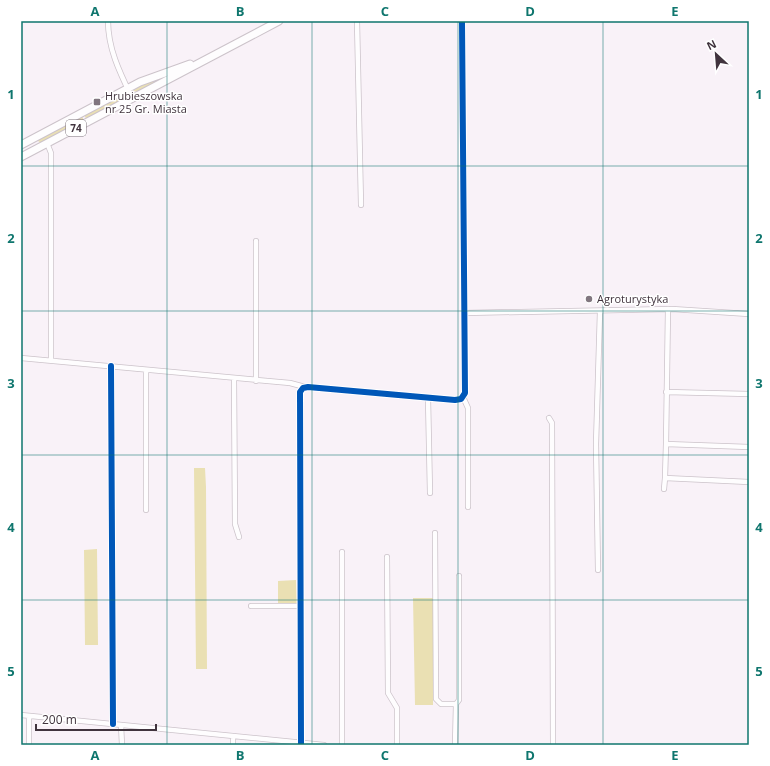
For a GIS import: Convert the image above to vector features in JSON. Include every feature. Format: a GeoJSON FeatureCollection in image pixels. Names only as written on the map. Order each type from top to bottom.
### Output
{"type":"FeatureCollection","features":[{"type":"Feature","properties":{"kind":"main road","name":"74"},"geometry":{"type":"LineString","coordinates":[[21,157],[279,21]]}},
{"type":"Feature","properties":{"kind":"main road","name":"74"},"geometry":{"type":"LineString","coordinates":[[21,145],[129,88],[218,53]]}},
{"type":"Feature","properties":{"kind":"street"},"geometry":{"type":"LineString","coordinates":[[108,21],[109,39],[114,59],[134,97]]}},
{"type":"Feature","properties":{"kind":"street"},"geometry":{"type":"LineString","coordinates":[[357,21],[361,205]]}},
{"type":"Feature","properties":{"kind":"street"},"geometry":{"type":"LineString","coordinates":[[462,21],[465,391],[463,397],[468,408],[468,507]]}},
{"type":"Feature","properties":{"kind":"street"},"geometry":{"type":"LineString","coordinates":[[47,143],[51,153],[51,360]]}},
{"type":"Feature","properties":{"kind":"street"},"geometry":{"type":"LineString","coordinates":[[256,241],[256,381]]}},
{"type":"Feature","properties":{"kind":"street"},"geometry":{"type":"LineString","coordinates":[[464,313],[668,309],[749,314]]}},
{"type":"Feature","properties":{"kind":"street"},"geometry":{"type":"LineString","coordinates":[[664,489],[668,309]]}},
{"type":"Feature","properties":{"kind":"street"},"geometry":{"type":"LineString","coordinates":[[598,570],[596,444],[600,311]]}},
{"type":"Feature","properties":{"kind":"street"},"geometry":{"type":"LineString","coordinates":[[21,358],[290,383],[305,387],[428,398],[455,400],[463,397]]}},
{"type":"Feature","properties":{"kind":"street"},"geometry":{"type":"LineString","coordinates":[[111,366],[112,724]]}},
{"type":"Feature","properties":{"kind":"street"},"geometry":{"type":"LineString","coordinates":[[146,370],[146,510]]}},
{"type":"Feature","properties":{"kind":"street"},"geometry":{"type":"LineString","coordinates":[[234,379],[235,524],[239,537]]}},
{"type":"Feature","properties":{"kind":"street"},"geometry":{"type":"LineString","coordinates":[[301,744],[298,398],[300,392],[305,387]]}},
{"type":"Feature","properties":{"kind":"street"},"geometry":{"type":"LineString","coordinates":[[666,392],[749,394]]}},
{"type":"Feature","properties":{"kind":"street"},"geometry":{"type":"LineString","coordinates":[[428,398],[430,493]]}},
{"type":"Feature","properties":{"kind":"street"},"geometry":{"type":"LineString","coordinates":[[549,418],[552,422],[553,745]]}},
{"type":"Feature","properties":{"kind":"street"},"geometry":{"type":"LineString","coordinates":[[666,444],[749,446]]}},
{"type":"Feature","properties":{"kind":"street"},"geometry":{"type":"LineString","coordinates":[[665,478],[749,482]]}},
{"type":"Feature","properties":{"kind":"street"},"geometry":{"type":"LineString","coordinates":[[435,533],[436,699],[441,704],[456,704]]}},
{"type":"Feature","properties":{"kind":"street"},"geometry":{"type":"LineString","coordinates":[[342,552],[342,745]]}},
{"type":"Feature","properties":{"kind":"street"},"geometry":{"type":"LineString","coordinates":[[387,557],[388,693],[397,708],[397,745]]}},
{"type":"Feature","properties":{"kind":"street"},"geometry":{"type":"LineString","coordinates":[[455,745],[456,704],[459,700],[459,576]]}},
{"type":"Feature","properties":{"kind":"street"},"geometry":{"type":"LineString","coordinates":[[251,606],[300,606]]}},
{"type":"Feature","properties":{"kind":"street"},"geometry":{"type":"LineString","coordinates":[[21,715],[301,744],[324,745]]}},
{"type":"Feature","properties":{"kind":"street"},"geometry":{"type":"LineString","coordinates":[[29,716],[29,745]]}},
{"type":"Feature","properties":{"kind":"street"},"geometry":{"type":"LineString","coordinates":[[122,725],[122,745]]}},
{"type":"Feature","properties":{"kind":"street"},"geometry":{"type":"LineString","coordinates":[[233,736],[233,745]]}},
{"type":"Feature","properties":{"kind":"shaded area"},"geometry":{"type":"Polygon","coordinates":[[[180,70],[139,92],[133,91],[143,84],[180,70]]]}},
{"type":"Feature","properties":{"kind":"shaded area"},"geometry":{"type":"Polygon","coordinates":[[[120,96],[124,99],[87,120],[84,115],[120,96]]]}},
{"type":"Feature","properties":{"kind":"shaded area"},"geometry":{"type":"Polygon","coordinates":[[[82,116],[84,121],[41,143],[38,141],[38,139],[82,116]]]}},
{"type":"Feature","properties":{"kind":"shaded area"},"geometry":{"type":"Polygon","coordinates":[[[194,468],[205,468],[207,669],[196,669],[194,468]]]}},
{"type":"Feature","properties":{"kind":"shaded area"},"geometry":{"type":"Polygon","coordinates":[[[97,549],[98,645],[85,645],[84,550],[97,549]]]}},
{"type":"Feature","properties":{"kind":"shaded area"},"geometry":{"type":"Polygon","coordinates":[[[296,580],[297,604],[278,604],[278,581],[296,580]]]}},
{"type":"Feature","properties":{"kind":"shaded area"},"geometry":{"type":"Polygon","coordinates":[[[413,598],[433,598],[433,705],[415,705],[413,598]]]}},
{"type":"Feature","properties":{"kind":"cycle path"},"geometry":{"type":"LineString","coordinates":[[301,745],[300,392],[303,388],[308,387],[455,400],[461,399],[465,393],[462,21]]}},
{"type":"Feature","properties":{"kind":"cycle path"},"geometry":{"type":"LineString","coordinates":[[111,366],[113,724]]}},
{"type":"Feature","properties":{"kind":"place","name":"Hrubieszowska nr 25 Gr. Miasta"},"geometry":{"type":"Point","coordinates":[97,102]}},
{"type":"Feature","properties":{"kind":"place","name":"Agroturystyka"},"geometry":{"type":"Point","coordinates":[589,299]}}]}
